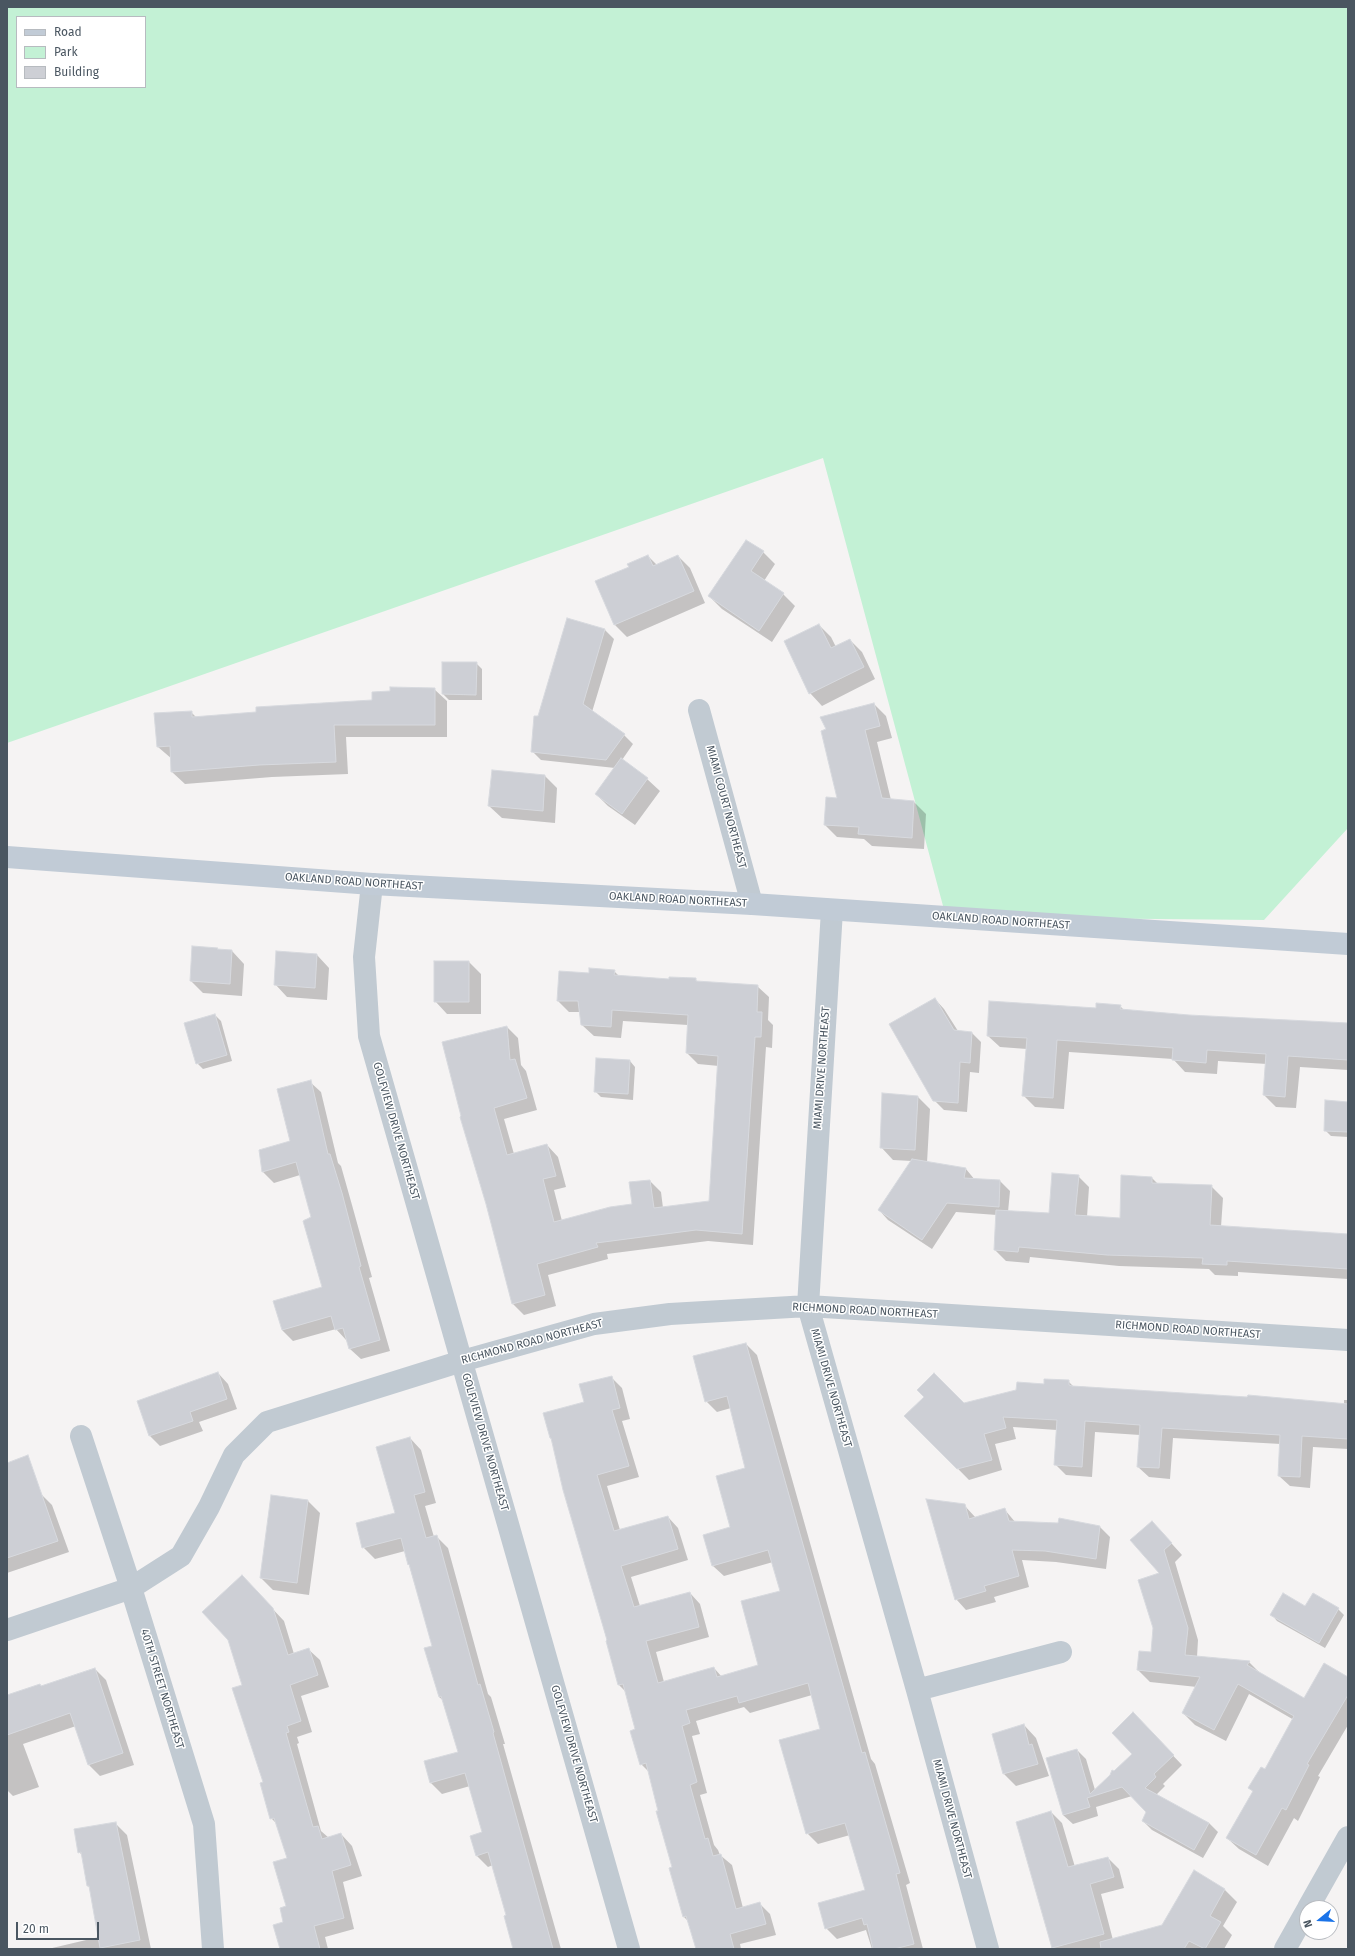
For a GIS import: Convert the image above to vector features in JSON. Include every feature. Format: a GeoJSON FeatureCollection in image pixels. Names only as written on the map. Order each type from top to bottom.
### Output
{"type":"FeatureCollection","features":[{"type":"Feature","properties":{"kind":"main road","name":"OAKLAND ROAD NORTHEAST"},"geometry":{"type":"LineString","coordinates":[[7,857],[372,884],[752,904],[1348,944]]}},
{"type":"Feature","properties":{"kind":"street","name":"MIAMI COURT NORTHEAST"},"geometry":{"type":"LineString","coordinates":[[700,710],[752,904]]}},
{"type":"Feature","properties":{"kind":"street","name":"GOLFVIEW DRIVE NORTHEAST"},"geometry":{"type":"LineString","coordinates":[[372,884],[364,957],[369,1036],[629,1949]]}},
{"type":"Feature","properties":{"kind":"street","name":"MIAMI DRIVE NORTHEAST"},"geometry":{"type":"LineString","coordinates":[[832,910],[808,1306],[917,1690],[988,1949]]}},
{"type":"Feature","properties":{"kind":"street","name":"RICHMOND ROAD NORTHEAST"},"geometry":{"type":"LineString","coordinates":[[7,1630],[131,1588],[182,1556],[209,1507],[234,1455],[267,1422],[462,1361],[594,1324],[670,1314],[808,1306],[1348,1340]]}},
{"type":"Feature","properties":{"kind":"street","name":"40TH STREET NORTHEAST"},"geometry":{"type":"LineString","coordinates":[[81,1436],[131,1588],[204,1824],[213,1949]]}},
{"type":"Feature","properties":{"kind":"street"},"geometry":{"type":"LineString","coordinates":[[917,1690],[1061,1652]]}},
{"type":"Feature","properties":{"kind":"street"},"geometry":{"type":"LineString","coordinates":[[1313,1900],[1348,1836]]}},
{"type":"Feature","properties":{"kind":"street"},"geometry":{"type":"LineString","coordinates":[[1285,1949],[1299,1925]]}},
{"type":"Feature","properties":{"kind":"green space"},"geometry":{"type":"Polygon","coordinates":[[[7,7],[1348,7],[1348,828],[1264,920],[946,917],[823,458],[7,743],[7,7]]]}},
{"type":"Feature","properties":{"kind":"building"},"geometry":{"type":"Polygon","coordinates":[[[746,540],[764,551],[751,571],[784,593],[759,631],[708,596],[746,540]]]}},
{"type":"Feature","properties":{"kind":"building"},"geometry":{"type":"Polygon","coordinates":[[[648,555],[653,566],[678,555],[694,591],[614,625],[595,581],[629,567],[627,564],[648,555]]]}},
{"type":"Feature","properties":{"kind":"building"},"geometry":{"type":"Polygon","coordinates":[[[567,618],[605,629],[583,704],[625,734],[606,760],[531,752],[534,716],[538,716],[567,618]]]}},
{"type":"Feature","properties":{"kind":"building"},"geometry":{"type":"Polygon","coordinates":[[[819,624],[831,648],[850,639],[864,667],[809,694],[784,641],[819,624]]]}},
{"type":"Feature","properties":{"kind":"building"},"geometry":{"type":"Polygon","coordinates":[[[442,662],[477,662],[476,695],[442,694],[442,662]]]}},
{"type":"Feature","properties":{"kind":"building"},"geometry":{"type":"Polygon","coordinates":[[[390,687],[435,688],[435,725],[334,725],[336,762],[259,765],[171,772],[170,746],[157,747],[154,713],[192,711],[192,717],[256,712],[256,707],[372,700],[372,692],[390,691],[390,687]]]}},
{"type":"Feature","properties":{"kind":"building"},"geometry":{"type":"Polygon","coordinates":[[[874,703],[880,726],[865,730],[882,798],[914,801],[912,838],[858,834],[859,827],[824,825],[826,797],[837,798],[821,731],[826,729],[820,717],[874,703]]]}},
{"type":"Feature","properties":{"kind":"building"},"geometry":{"type":"Polygon","coordinates":[[[621,758],[648,778],[622,814],[595,794],[621,758]]]}},
{"type":"Feature","properties":{"kind":"building"},"geometry":{"type":"Polygon","coordinates":[[[492,770],[545,775],[543,811],[488,806],[492,770]]]}},
{"type":"Feature","properties":{"kind":"building"},"geometry":{"type":"Polygon","coordinates":[[[192,946],[232,950],[230,984],[190,981],[192,946]]]}},
{"type":"Feature","properties":{"kind":"building"},"geometry":{"type":"Polygon","coordinates":[[[276,951],[317,954],[315,988],[274,985],[276,951]]]}},
{"type":"Feature","properties":{"kind":"building"},"geometry":{"type":"Polygon","coordinates":[[[434,961],[469,961],[469,1002],[434,1002],[434,961]]]}},
{"type":"Feature","properties":{"kind":"building"},"geometry":{"type":"Polygon","coordinates":[[[589,968],[615,970],[614,975],[669,979],[669,977],[696,978],[696,981],[758,985],[757,1012],[762,1012],[761,1037],[755,1037],[742,1234],[696,1230],[596,1243],[598,1247],[537,1264],[545,1295],[512,1304],[486,1204],[460,1117],[461,1116],[442,1042],[507,1026],[510,1060],[515,1059],[527,1098],[494,1108],[507,1155],[547,1144],[556,1176],[543,1179],[554,1222],[610,1207],[632,1204],[629,1182],[650,1180],[654,1208],[709,1201],[718,1056],[686,1053],[688,1015],[612,1010],[611,1027],[581,1025],[578,1001],[557,1001],[559,971],[589,973],[589,968]]]}},
{"type":"Feature","properties":{"kind":"building"},"geometry":{"type":"Polygon","coordinates":[[[935,998],[954,1030],[972,1032],[970,1063],[960,1062],[958,1103],[933,1101],[889,1024],[935,998]]]}},
{"type":"Feature","properties":{"kind":"building"},"geometry":{"type":"Polygon","coordinates":[[[989,1001],[1096,1008],[1096,1003],[1121,1005],[1120,1009],[1189,1015],[1348,1023],[1348,1060],[1288,1056],[1285,1097],[1263,1095],[1266,1054],[1207,1050],[1206,1063],[1172,1060],[1173,1048],[1057,1040],[1053,1098],[1022,1096],[1027,1038],[987,1036],[989,1001]]]}},
{"type":"Feature","properties":{"kind":"building"},"geometry":{"type":"Polygon","coordinates":[[[215,1014],[227,1055],[196,1064],[184,1023],[215,1014]]]}},
{"type":"Feature","properties":{"kind":"building"},"geometry":{"type":"Polygon","coordinates":[[[596,1058],[630,1060],[628,1094],[594,1092],[596,1058]]]}},
{"type":"Feature","properties":{"kind":"building"},"geometry":{"type":"Polygon","coordinates":[[[311,1080],[328,1154],[330,1154],[342,1193],[361,1266],[359,1267],[380,1340],[349,1349],[343,1328],[335,1330],[331,1316],[282,1330],[273,1301],[322,1287],[303,1221],[311,1217],[296,1162],[262,1172],[259,1150],[290,1141],[277,1089],[311,1080]]]}},
{"type":"Feature","properties":{"kind":"building"},"geometry":{"type":"Polygon","coordinates":[[[882,1093],[918,1096],[915,1150],[880,1148],[882,1093]]]}},
{"type":"Feature","properties":{"kind":"building"},"geometry":{"type":"Polygon","coordinates":[[[1325,1100],[1348,1102],[1348,1132],[1324,1131],[1325,1100]]]}},
{"type":"Feature","properties":{"kind":"building"},"geometry":{"type":"Polygon","coordinates":[[[912,1159],[966,1168],[964,1178],[1000,1180],[999,1207],[947,1203],[922,1240],[878,1210],[912,1159]]]}},
{"type":"Feature","properties":{"kind":"building"},"geometry":{"type":"Polygon","coordinates":[[[1052,1173],[1079,1175],[1075,1215],[1120,1218],[1121,1175],[1152,1177],[1152,1183],[1212,1185],[1210,1225],[1348,1234],[1348,1269],[1227,1261],[1227,1265],[1202,1264],[1203,1258],[1107,1255],[1019,1247],[1018,1252],[994,1250],[996,1210],[1049,1213],[1052,1173]]]}},
{"type":"Feature","properties":{"kind":"building"},"geometry":{"type":"Polygon","coordinates":[[[746,1343],[862,1753],[865,1752],[900,1873],[896,1874],[914,1944],[894,1949],[873,1949],[867,1924],[864,1925],[862,1918],[825,1929],[818,1903],[865,1890],[845,1823],[806,1834],[779,1740],[820,1729],[808,1683],[739,1703],[737,1696],[686,1710],[690,1723],[682,1726],[697,1782],[690,1785],[705,1839],[708,1838],[713,1856],[721,1854],[736,1909],[760,1902],[766,1924],[730,1934],[734,1949],[696,1949],[686,1916],[683,1917],[669,1868],[672,1867],[656,1811],[658,1811],[646,1763],[640,1765],[630,1731],[635,1729],[623,1684],[618,1685],[606,1641],[607,1640],[563,1490],[551,1438],[543,1413],[584,1402],[579,1384],[612,1376],[620,1408],[612,1410],[629,1466],[597,1475],[614,1531],[668,1516],[678,1549],[621,1566],[634,1607],[690,1592],[699,1627],[646,1641],[658,1683],[714,1667],[717,1677],[758,1665],[741,1601],[780,1591],[768,1550],[712,1566],[703,1535],[730,1527],[716,1476],[745,1468],[727,1396],[705,1402],[693,1356],[746,1343]]]}},
{"type":"Feature","properties":{"kind":"building"},"geometry":{"type":"Polygon","coordinates":[[[218,1372],[227,1399],[190,1412],[193,1421],[149,1436],[137,1401],[218,1372]]]}},
{"type":"Feature","properties":{"kind":"building"},"geometry":{"type":"Polygon","coordinates":[[[934,1373],[964,1403],[1016,1390],[1017,1382],[1044,1384],[1044,1379],[1069,1380],[1069,1385],[1072,1386],[1247,1397],[1248,1395],[1348,1404],[1348,1439],[1302,1436],[1300,1477],[1278,1476],[1280,1435],[1162,1428],[1159,1468],[1137,1467],[1140,1425],[1085,1421],[1082,1467],[1054,1465],[1057,1420],[1003,1417],[1006,1428],[984,1434],[992,1460],[957,1469],[904,1416],[924,1397],[917,1390],[934,1373]]]}},
{"type":"Feature","properties":{"kind":"building"},"geometry":{"type":"Polygon","coordinates":[[[410,1437],[425,1492],[414,1495],[426,1538],[437,1535],[478,1685],[480,1684],[494,1732],[493,1733],[553,1949],[513,1949],[504,1916],[506,1915],[488,1852],[476,1856],[470,1836],[482,1832],[465,1773],[430,1783],[424,1761],[458,1752],[441,1696],[439,1697],[424,1648],[432,1646],[409,1564],[408,1565],[401,1538],[362,1548],[356,1523],[395,1513],[376,1447],[410,1437]]]}},
{"type":"Feature","properties":{"kind":"building"},"geometry":{"type":"Polygon","coordinates":[[[28,1455],[58,1541],[7,1558],[7,1463],[28,1455]]]}},
{"type":"Feature","properties":{"kind":"building"},"geometry":{"type":"Polygon","coordinates":[[[271,1495],[308,1500],[297,1583],[260,1578],[271,1495]]]}},
{"type":"Feature","properties":{"kind":"building"},"geometry":{"type":"Polygon","coordinates":[[[926,1499],[965,1504],[969,1519],[1005,1508],[1009,1521],[1058,1523],[1059,1518],[1100,1526],[1096,1559],[1045,1551],[1012,1550],[1019,1576],[984,1586],[986,1591],[955,1600],[926,1499]]]}},
{"type":"Feature","properties":{"kind":"building"},"geometry":{"type":"Polygon","coordinates":[[[1152,1521],[1172,1543],[1164,1550],[1188,1628],[1185,1655],[1250,1661],[1247,1665],[1304,1698],[1324,1663],[1348,1677],[1348,1695],[1307,1764],[1309,1765],[1286,1810],[1282,1808],[1256,1855],[1226,1838],[1253,1791],[1248,1788],[1261,1767],[1265,1769],[1294,1716],[1238,1684],[1214,1730],[1182,1713],[1200,1677],[1137,1670],[1139,1651],[1151,1652],[1153,1628],[1138,1580],[1159,1573],[1130,1540],[1152,1521]]]}},
{"type":"Feature","properties":{"kind":"building"},"geometry":{"type":"Polygon","coordinates":[[[242,1575],[273,1608],[288,1655],[309,1648],[318,1675],[290,1685],[301,1721],[287,1726],[289,1732],[286,1733],[313,1827],[318,1826],[322,1839],[341,1833],[351,1865],[332,1871],[344,1918],[314,1926],[320,1949],[280,1949],[273,1925],[283,1922],[280,1908],[286,1906],[273,1862],[287,1858],[274,1818],[270,1819],[260,1783],[263,1782],[232,1688],[242,1685],[228,1640],[202,1612],[242,1575]]]}},
{"type":"Feature","properties":{"kind":"building"},"geometry":{"type":"Polygon","coordinates":[[[1283,1593],[1305,1606],[1313,1593],[1339,1608],[1319,1643],[1270,1615],[1283,1593]]]}},
{"type":"Feature","properties":{"kind":"building"},"geometry":{"type":"Polygon","coordinates":[[[95,1668],[123,1753],[88,1765],[70,1713],[7,1735],[7,1695],[40,1684],[41,1686],[95,1668]]]}},
{"type":"Feature","properties":{"kind":"building"},"geometry":{"type":"Polygon","coordinates":[[[1133,1712],[1174,1755],[1154,1774],[1156,1777],[1145,1788],[1209,1823],[1194,1850],[1142,1821],[1146,1812],[1122,1787],[1087,1798],[1090,1807],[1063,1815],[1046,1758],[1077,1749],[1090,1794],[1110,1775],[1112,1770],[1114,1771],[1132,1754],[1112,1733],[1133,1712]]]}},
{"type":"Feature","properties":{"kind":"building"},"geometry":{"type":"Polygon","coordinates":[[[1024,1724],[1029,1745],[1032,1744],[1038,1764],[1003,1774],[992,1734],[1024,1724]]]}},
{"type":"Feature","properties":{"kind":"building"},"geometry":{"type":"Polygon","coordinates":[[[1051,1811],[1068,1867],[1108,1857],[1114,1877],[1090,1884],[1104,1934],[1052,1948],[1016,1822],[1051,1811]]]}},
{"type":"Feature","properties":{"kind":"building"},"geometry":{"type":"Polygon","coordinates":[[[116,1822],[140,1940],[100,1948],[89,1886],[87,1886],[81,1852],[78,1853],[74,1829],[116,1822]]]}},
{"type":"Feature","properties":{"kind":"building"},"geometry":{"type":"Polygon","coordinates":[[[1194,1870],[1225,1889],[1210,1916],[1221,1922],[1205,1949],[1189,1941],[1184,1949],[1101,1949],[1100,1942],[1162,1925],[1194,1870]]]}}]}
